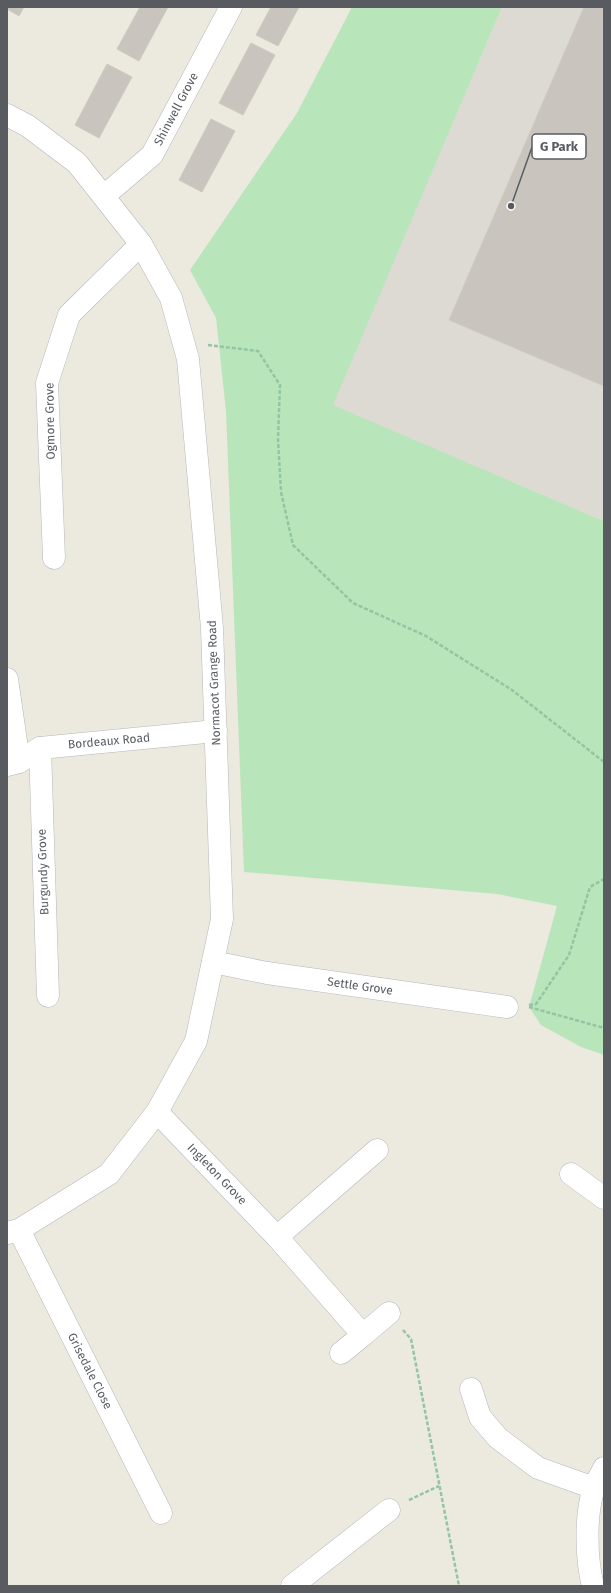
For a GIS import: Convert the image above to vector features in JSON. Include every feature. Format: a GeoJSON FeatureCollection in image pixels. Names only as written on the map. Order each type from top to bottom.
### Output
{"type":"FeatureCollection","features":[{"type":"Feature","properties":{"kind":"street","name":"Shinwell Grove"},"geometry":{"type":"LineString","coordinates":[[104,196],[152,154],[231,7]]}},
{"type":"Feature","properties":{"kind":"street","name":"Normacot Grange Road"},"geometry":{"type":"LineString","coordinates":[[7,115],[28,126],[77,163],[104,196],[141,244],[171,298],[184,342],[188,359],[212,628],[222,919],[196,1042],[157,1112],[109,1174],[13,1232]]}},
{"type":"Feature","properties":{"kind":"street","name":"Ogmore Grove"},"geometry":{"type":"LineString","coordinates":[[54,558],[47,383],[69,315],[141,244]]}},
{"type":"Feature","properties":{"kind":"street"},"geometry":{"type":"LineString","coordinates":[[7,679],[13,763]]}},
{"type":"Feature","properties":{"kind":"street","name":"Bordeaux Road"},"geometry":{"type":"LineString","coordinates":[[13,763],[40,748],[216,731]]}},
{"type":"Feature","properties":{"kind":"street","name":"Burgundy Grove"},"geometry":{"type":"LineString","coordinates":[[40,748],[48,996]]}},
{"type":"Feature","properties":{"kind":"street","name":"Settle Grove"},"geometry":{"type":"LineString","coordinates":[[213,962],[267,972],[507,1007]]}},
{"type":"Feature","properties":{"kind":"street","name":"Ingleton Grove"},"geometry":{"type":"LineString","coordinates":[[157,1112],[277,1237],[363,1335]]}},
{"type":"Feature","properties":{"kind":"street"},"geometry":{"type":"LineString","coordinates":[[277,1237],[377,1150]]}},
{"type":"Feature","properties":{"kind":"street"},"geometry":{"type":"LineString","coordinates":[[571,1174],[604,1198]]}},
{"type":"Feature","properties":{"kind":"street","name":"Grisedale Close"},"geometry":{"type":"LineString","coordinates":[[13,1232],[162,1513]]}},
{"type":"Feature","properties":{"kind":"street"},"geometry":{"type":"LineString","coordinates":[[341,1353],[389,1314]]}},
{"type":"Feature","properties":{"kind":"street"},"geometry":{"type":"LineString","coordinates":[[470,1389],[480,1417],[498,1438],[538,1468],[594,1488]]}},
{"type":"Feature","properties":{"kind":"street"},"geometry":{"type":"LineString","coordinates":[[593,1586],[588,1568],[589,1518],[594,1488],[604,1468]]}},
{"type":"Feature","properties":{"kind":"street"},"geometry":{"type":"LineString","coordinates":[[292,1586],[389,1510]]}},
{"type":"Feature","properties":{"kind":"path"},"geometry":{"type":"LineString","coordinates":[[184,342],[258,351],[280,385],[278,439],[282,492],[293,545],[353,603],[426,636],[512,690],[604,762]]}},
{"type":"Feature","properties":{"kind":"path"},"geometry":{"type":"LineString","coordinates":[[507,1007],[536,1004],[568,955],[590,887],[604,879]]}},
{"type":"Feature","properties":{"kind":"path"},"geometry":{"type":"LineString","coordinates":[[529,1007],[604,1028]]}},
{"type":"Feature","properties":{"kind":"path"},"geometry":{"type":"LineString","coordinates":[[411,1339],[459,1586]]}},
{"type":"Feature","properties":{"kind":"path"},"geometry":{"type":"LineString","coordinates":[[389,1510],[439,1486]]}},
{"type":"Feature","properties":{"kind":"shaded area"},"geometry":{"type":"Polygon","coordinates":[[[502,7],[604,7],[604,521],[332,405],[502,7]]]}},
{"type":"Feature","properties":{"kind":"green space"},"geometry":{"type":"Polygon","coordinates":[[[352,7],[502,7],[333,405],[604,521],[604,1055],[581,1047],[541,1025],[529,1007],[557,906],[497,894],[244,872],[226,411],[216,318],[190,270],[297,113],[352,7]]]}},
{"type":"Feature","properties":{"kind":"building"},"geometry":{"type":"Polygon","coordinates":[[[7,7],[24,7],[19,16],[7,9],[7,7]]]}},
{"type":"Feature","properties":{"kind":"building"},"geometry":{"type":"Polygon","coordinates":[[[140,7],[168,7],[139,61],[117,49],[140,7]]]}},
{"type":"Feature","properties":{"kind":"building"},"geometry":{"type":"Polygon","coordinates":[[[271,7],[299,7],[278,46],[256,35],[271,7]]]}},
{"type":"Feature","properties":{"kind":"building"},"geometry":{"type":"Polygon","coordinates":[[[584,7],[604,7],[604,386],[449,320],[584,7]]]}},
{"type":"Feature","properties":{"kind":"building"},"geometry":{"type":"Polygon","coordinates":[[[251,43],[275,55],[243,115],[219,103],[251,43]]]}},
{"type":"Feature","properties":{"kind":"building"},"geometry":{"type":"Polygon","coordinates":[[[107,64],[132,77],[99,138],[75,125],[107,64]]]}},
{"type":"Feature","properties":{"kind":"building"},"geometry":{"type":"Polygon","coordinates":[[[211,119],[235,131],[202,192],[179,180],[211,119]]]}},
{"type":"Feature","properties":{"kind":"place","name":"G Park"},"geometry":{"type":"Point","coordinates":[511,206]}}]}
